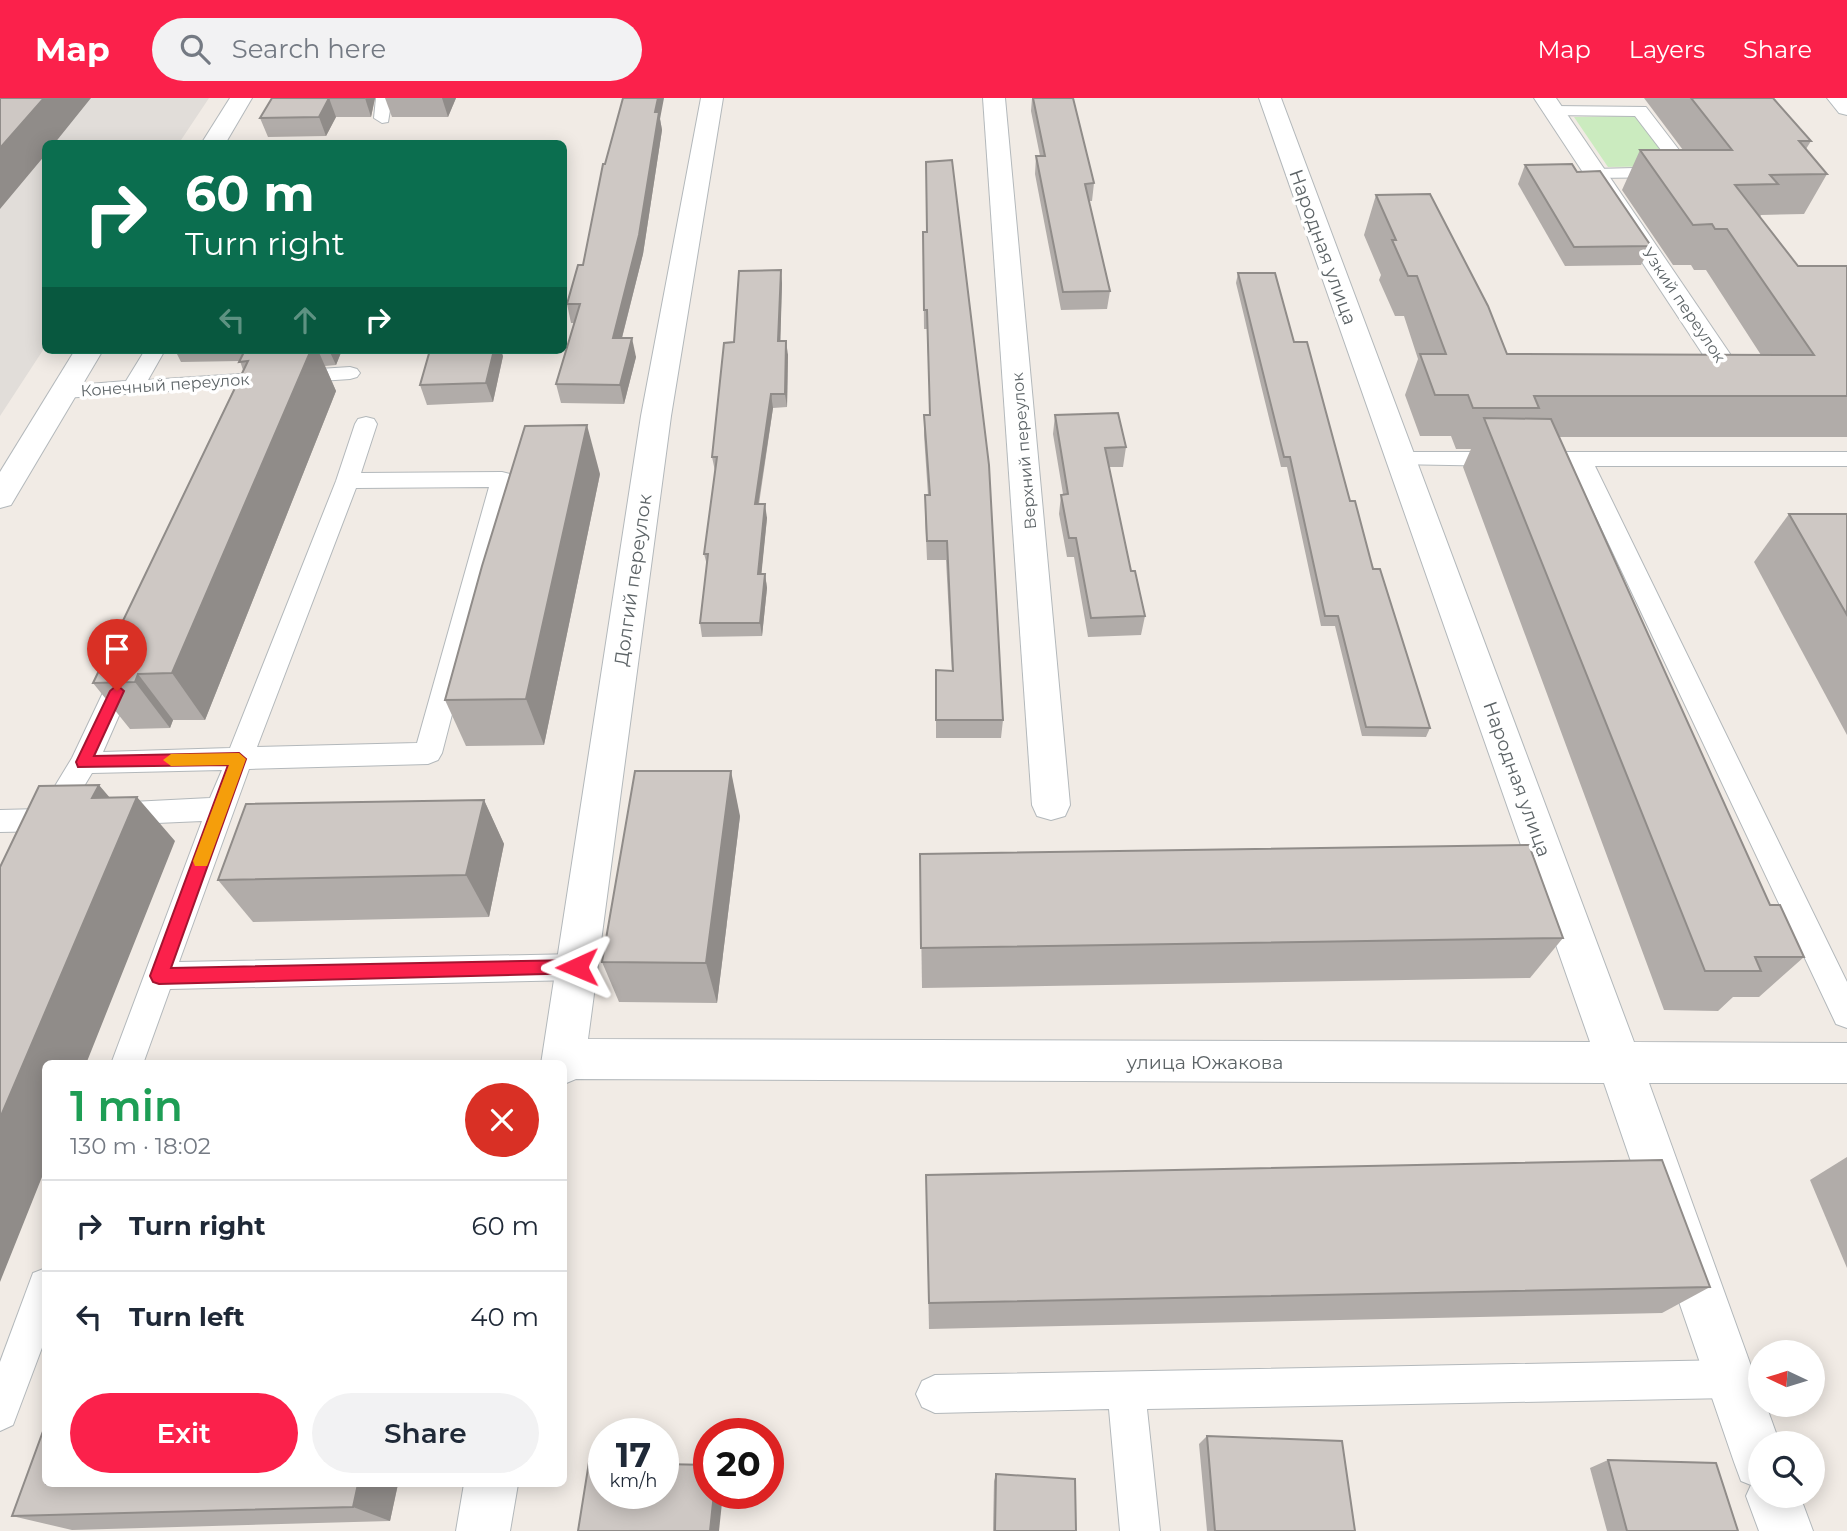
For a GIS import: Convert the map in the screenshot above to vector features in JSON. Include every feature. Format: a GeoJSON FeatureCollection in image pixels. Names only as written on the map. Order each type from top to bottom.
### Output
{"type":"FeatureCollection","features":[{"type":"Feature","properties":{"kind":"street"},"geometry":{"type":"LineString","coordinates":[[215,140],[241,98]]}},
{"type":"Feature","properties":{"kind":"street","name":"Долгий переулок"},"geometry":{"type":"LineString","coordinates":[[563,1060],[656,416],[712,98]]}},
{"type":"Feature","properties":{"kind":"street","name":"Верхний переулок"},"geometry":{"type":"LineString","coordinates":[[994,98],[1051,805]]}},
{"type":"Feature","properties":{"kind":"street","name":"Народная улица"},"geometry":{"type":"LineString","coordinates":[[1270,98],[1620,1064],[1749,1431]]}},
{"type":"Feature","properties":{"kind":"street"},"geometry":{"type":"LineString","coordinates":[[1838,98],[1847,108]]}},
{"type":"Feature","properties":{"kind":"street","name":"Узкий переулок"},"geometry":{"type":"LineString","coordinates":[[1549,104],[1729,373]]}},
{"type":"Feature","properties":{"kind":"street"},"geometry":{"type":"LineString","coordinates":[[0,498],[87,354]]}},
{"type":"Feature","properties":{"kind":"street","name":"улица Южакова"},"geometry":{"type":"LineString","coordinates":[[567,1061],[1847,1063]]}},
{"type":"Feature","properties":{"kind":"street"},"geometry":{"type":"LineString","coordinates":[[483,1531],[490,1487]]}},
{"type":"Feature","properties":{"kind":"street"},"geometry":{"type":"LineString","coordinates":[[1777,1508],[1786,1531]]}},
{"type":"Feature","properties":{"kind":"lane"},"geometry":{"type":"LineString","coordinates":[[382,118],[384,98]]}},
{"type":"Feature","properties":{"kind":"lane"},"geometry":{"type":"LineString","coordinates":[[1549,104],[1640,110],[1687,172],[1595,174]]}},
{"type":"Feature","properties":{"kind":"lane"},"geometry":{"type":"LineString","coordinates":[[133,388],[153,354]]}},
{"type":"Feature","properties":{"kind":"lane","name":"Конечный переулок"},"geometry":{"type":"LineString","coordinates":[[64,392],[350,373]]}},
{"type":"Feature","properties":{"kind":"lane"},"geometry":{"type":"LineString","coordinates":[[250,403],[261,379]]}},
{"type":"Feature","properties":{"kind":"lane"},"geometry":{"type":"LineString","coordinates":[[128,1060],[239,759],[347,481],[366,424]]}},
{"type":"Feature","properties":{"kind":"lane"},"geometry":{"type":"LineString","coordinates":[[1580,459],[1847,1014]]}},
{"type":"Feature","properties":{"kind":"lane"},"geometry":{"type":"LineString","coordinates":[[1401,460],[1847,459]]}},
{"type":"Feature","properties":{"kind":"lane"},"geometry":{"type":"LineString","coordinates":[[83,762],[428,753],[502,479],[347,481]]}},
{"type":"Feature","properties":{"kind":"lane"},"geometry":{"type":"LineString","coordinates":[[44,832],[83,762],[135,651]]}},
{"type":"Feature","properties":{"kind":"lane"},"geometry":{"type":"LineString","coordinates":[[44,832],[57,816],[220,810]]}},
{"type":"Feature","properties":{"kind":"lane"},"geometry":{"type":"LineString","coordinates":[[0,821],[44,832]]}},
{"type":"Feature","properties":{"kind":"lane"},"geometry":{"type":"LineString","coordinates":[[159,976],[577,967]]}},
{"type":"Feature","properties":{"kind":"lane"},"geometry":{"type":"LineString","coordinates":[[0,1412],[42,1297]]}},
{"type":"Feature","properties":{"kind":"lane"},"geometry":{"type":"LineString","coordinates":[[935,1394],[1730,1378]]}},
{"type":"Feature","properties":{"kind":"lane"},"geometry":{"type":"LineString","coordinates":[[1126,1390],[1140,1531]]}},
{"type":"Feature","properties":{"kind":"shaded area"},"geometry":{"type":"Polygon","coordinates":[[[0,98],[209,98],[181,140],[42,140],[42,352],[0,416],[0,98]]]}},
{"type":"Feature","properties":{"kind":"green space"},"geometry":{"type":"Polygon","coordinates":[[[1635,116],[1674,166],[1608,167],[1574,117],[1635,116]]]}},
{"type":"Feature","properties":{"kind":"building"},"geometry":{"type":"Polygon","coordinates":[[[0,98],[44,98],[0,148],[0,98]]]}},
{"type":"Feature","properties":{"kind":"building"},"geometry":{"type":"Polygon","coordinates":[[[272,98],[329,98],[319,117],[260,118],[272,98]]]}},
{"type":"Feature","properties":{"kind":"building"},"geometry":{"type":"Polygon","coordinates":[[[623,98],[658,98],[655,112],[659,112],[639,235],[613,338],[632,338],[620,385],[556,384],[580,304],[567,304],[578,265],[583,265],[605,164],[623,98]]]}},
{"type":"Feature","properties":{"kind":"building"},"geometry":{"type":"Polygon","coordinates":[[[1033,98],[1073,98],[1094,183],[1085,184],[1110,291],[1063,292],[1036,156],[1045,156],[1033,98]]]}},
{"type":"Feature","properties":{"kind":"building"},"geometry":{"type":"Polygon","coordinates":[[[1691,98],[1773,98],[1811,141],[1799,141],[1827,174],[1770,175],[1778,184],[1735,185],[1798,266],[1847,266],[1847,396],[1534,396],[1539,408],[1473,408],[1468,395],[1435,395],[1420,354],[1446,354],[1417,276],[1408,276],[1376,195],[1430,194],[1488,306],[1507,354],[1814,355],[1727,229],[1715,229],[1712,224],[1693,225],[1640,150],[1732,150],[1691,98]]]}},
{"type":"Feature","properties":{"kind":"building"},"geometry":{"type":"Polygon","coordinates":[[[952,160],[989,465],[1003,720],[936,720],[936,670],[953,671],[947,541],[927,541],[925,495],[930,495],[924,415],[930,415],[923,232],[927,232],[926,162],[952,160]]]}},
{"type":"Feature","properties":{"kind":"building"},"geometry":{"type":"Polygon","coordinates":[[[1572,164],[1577,172],[1600,171],[1651,246],[1574,247],[1525,165],[1572,164]]]}},
{"type":"Feature","properties":{"kind":"building"},"geometry":{"type":"Polygon","coordinates":[[[781,270],[778,341],[786,341],[785,394],[771,394],[755,504],[765,504],[758,574],[765,574],[760,623],[700,623],[708,554],[704,554],[717,457],[712,457],[724,343],[734,342],[739,271],[781,270]]]}},
{"type":"Feature","properties":{"kind":"building"},"geometry":{"type":"Polygon","coordinates":[[[1238,273],[1275,273],[1294,342],[1307,342],[1350,501],[1355,501],[1373,569],[1380,569],[1430,728],[1366,727],[1338,616],[1325,616],[1290,457],[1284,457],[1238,273]]]}},
{"type":"Feature","properties":{"kind":"building"},"geometry":{"type":"Polygon","coordinates":[[[243,354],[309,354],[172,673],[138,674],[135,682],[93,683],[248,361],[239,362],[243,354]]]}},
{"type":"Feature","properties":{"kind":"building"},"geometry":{"type":"Polygon","coordinates":[[[429,354],[493,354],[486,383],[420,385],[429,354]]]}},
{"type":"Feature","properties":{"kind":"building"},"geometry":{"type":"Polygon","coordinates":[[[1118,413],[1126,447],[1105,448],[1131,571],[1135,571],[1145,616],[1091,618],[1076,538],[1069,538],[1061,495],[1068,494],[1055,415],[1118,413]]]}},
{"type":"Feature","properties":{"kind":"building"},"geometry":{"type":"Polygon","coordinates":[[[1484,418],[1551,419],[1770,905],[1780,905],[1804,957],[1755,957],[1761,971],[1705,971],[1484,418]]]}},
{"type":"Feature","properties":{"kind":"building"},"geometry":{"type":"Polygon","coordinates":[[[587,425],[526,699],[445,700],[525,426],[587,425]]]}},
{"type":"Feature","properties":{"kind":"building"},"geometry":{"type":"Polygon","coordinates":[[[1789,514],[1847,514],[1847,615],[1789,514]]]}},
{"type":"Feature","properties":{"kind":"building"},"geometry":{"type":"Polygon","coordinates":[[[635,771],[731,771],[706,963],[602,962],[635,771]]]}},
{"type":"Feature","properties":{"kind":"building"},"geometry":{"type":"Polygon","coordinates":[[[99,785],[92,798],[137,797],[0,1118],[0,867],[39,786],[99,785]]]}},
{"type":"Feature","properties":{"kind":"building"},"geometry":{"type":"Polygon","coordinates":[[[484,800],[466,875],[218,880],[246,804],[484,800]]]}},
{"type":"Feature","properties":{"kind":"building"},"geometry":{"type":"Polygon","coordinates":[[[1529,845],[1563,938],[921,948],[920,854],[1529,845]]]}},
{"type":"Feature","properties":{"kind":"building"},"geometry":{"type":"Polygon","coordinates":[[[1662,1160],[1710,1287],[929,1303],[926,1175],[1662,1160]]]}},
{"type":"Feature","properties":{"kind":"building"},"geometry":{"type":"Polygon","coordinates":[[[42,1434],[42,1487],[357,1487],[353,1507],[12,1516],[42,1434]]]}},
{"type":"Feature","properties":{"kind":"building"},"geometry":{"type":"Polygon","coordinates":[[[1207,1436],[1342,1441],[1355,1531],[1215,1531],[1207,1436]]]}},
{"type":"Feature","properties":{"kind":"building"},"geometry":{"type":"Polygon","coordinates":[[[1608,1460],[1716,1463],[1738,1531],[1627,1531],[1608,1460]]]}},
{"type":"Feature","properties":{"kind":"building"},"geometry":{"type":"Polygon","coordinates":[[[679,1464],[693,1465],[693,1509],[712,1509],[710,1531],[578,1531],[588,1468],[588,1509],[679,1509],[679,1464]]]}},
{"type":"Feature","properties":{"kind":"building"},"geometry":{"type":"Polygon","coordinates":[[[996,1474],[1075,1479],[1076,1531],[995,1531],[996,1474]]]}},
{"type":"Feature","properties":{"kind":"slow traffic"},"geometry":{"type":"LineString","coordinates":[[171,760],[239,759],[201,861]]}},
{"type":"Feature","properties":{"kind":"route"},"geometry":{"type":"LineString","coordinates":[[117,691],[83,762],[239,759],[159,976],[577,967]]}}]}
